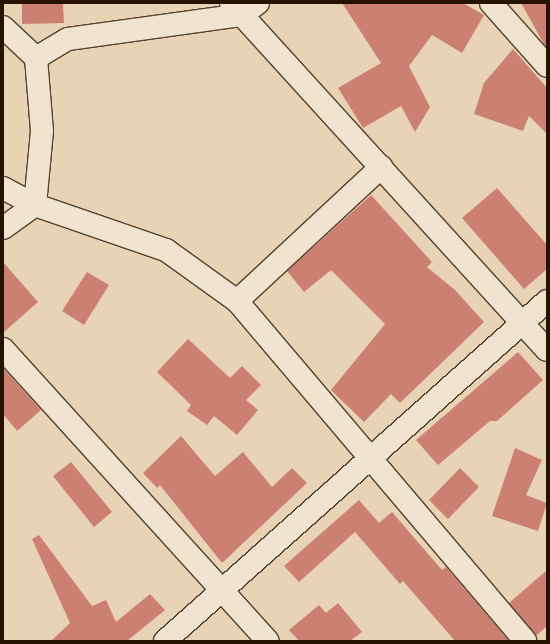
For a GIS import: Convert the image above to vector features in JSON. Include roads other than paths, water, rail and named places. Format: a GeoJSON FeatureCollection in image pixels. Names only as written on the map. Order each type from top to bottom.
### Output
{"type":"FeatureCollection","features":[{"type":"Feature","properties":{"kind":"street"},"geometry":{"type":"LineString","coordinates":[[491,3],[547,66]]}},
{"type":"Feature","properties":{"kind":"street"},"geometry":{"type":"LineString","coordinates":[[36,58],[68,39],[244,7],[381,167],[547,350]]}},
{"type":"Feature","properties":{"kind":"street"},"geometry":{"type":"LineString","coordinates":[[3,26],[36,58],[42,131],[35,205],[3,228]]}},
{"type":"Feature","properties":{"kind":"street"},"geometry":{"type":"LineString","coordinates":[[237,301],[381,167]]}},
{"type":"Feature","properties":{"kind":"street"},"geometry":{"type":"LineString","coordinates":[[3,188],[35,205],[166,250],[237,301],[525,641]]}},
{"type":"Feature","properties":{"kind":"street"},"geometry":{"type":"LineString","coordinates":[[165,641],[547,302]]}},
{"type":"Feature","properties":{"kind":"street"},"geometry":{"type":"LineString","coordinates":[[3,349],[268,641]]}}]}
